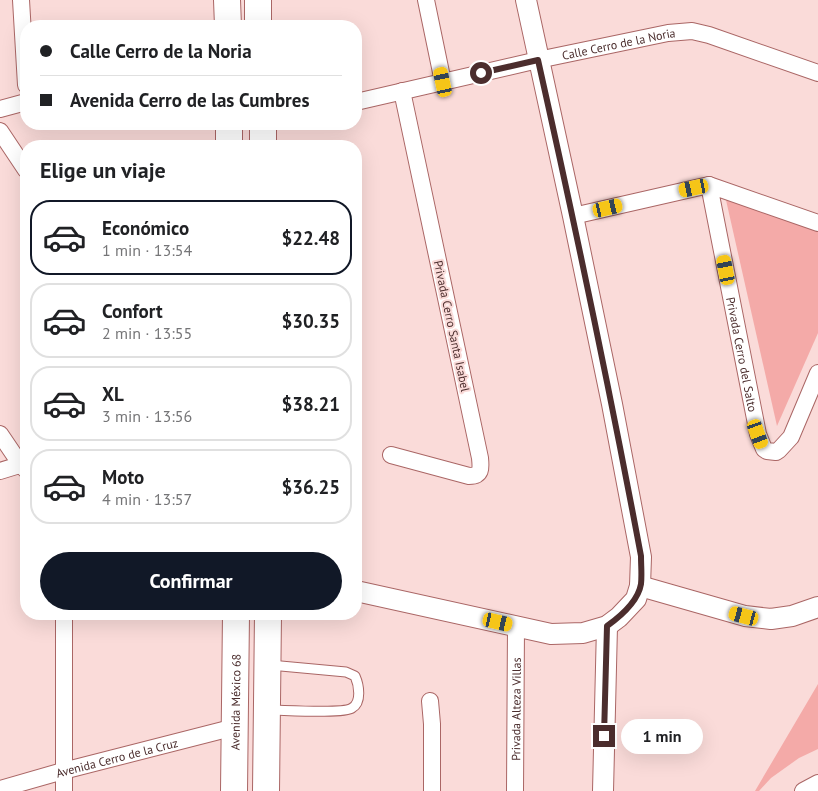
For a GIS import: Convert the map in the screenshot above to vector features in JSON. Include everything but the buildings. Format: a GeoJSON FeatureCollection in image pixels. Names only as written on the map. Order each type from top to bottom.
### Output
{"type":"FeatureCollection","features":[{"type":"Feature","properties":{"kind":"main road"},"geometry":{"type":"LineString","coordinates":[[227,0],[228,20]]}},
{"type":"Feature","properties":{"kind":"main road"},"geometry":{"type":"LineString","coordinates":[[258,0],[258,20]]}},
{"type":"Feature","properties":{"kind":"main road","name":"Avenida México 68"},"geometry":{"type":"LineString","coordinates":[[234,791],[236,620]]}},
{"type":"Feature","properties":{"kind":"main road"},"geometry":{"type":"LineString","coordinates":[[266,791],[268,620]]}},
{"type":"Feature","properties":{"kind":"street"},"geometry":{"type":"LineString","coordinates":[[21,0],[22,20]]}},
{"type":"Feature","properties":{"kind":"street"},"geometry":{"type":"LineString","coordinates":[[426,0],[443,82]]}},
{"type":"Feature","properties":{"kind":"street"},"geometry":{"type":"LineString","coordinates":[[362,592],[551,634],[584,633],[607,626],[636,598],[640,586],[641,556],[612,404],[526,0]]}},
{"type":"Feature","properties":{"kind":"street","name":"Calle Cerro de la Noria"},"geometry":{"type":"LineString","coordinates":[[362,101],[538,60],[668,33],[692,31],[709,35],[818,73]]}},
{"type":"Feature","properties":{"kind":"street","name":"Privada Cerro Santa Isabel"},"geometry":{"type":"LineString","coordinates":[[391,456],[468,476],[478,474],[480,470],[480,458],[402,91]]}},
{"type":"Feature","properties":{"kind":"street"},"geometry":{"type":"LineString","coordinates":[[0,109],[20,104]]}},
{"type":"Feature","properties":{"kind":"street"},"geometry":{"type":"LineString","coordinates":[[0,131],[20,161]]}},
{"type":"Feature","properties":{"kind":"street"},"geometry":{"type":"LineString","coordinates":[[573,216],[709,185],[818,222]]}},
{"type":"Feature","properties":{"kind":"street","name":"Privada Cerro del Salto"},"geometry":{"type":"LineString","coordinates":[[709,185],[758,434],[767,451],[776,452],[791,437],[818,373]]}},
{"type":"Feature","properties":{"kind":"street"},"geometry":{"type":"LineString","coordinates":[[0,434],[20,461]]}},
{"type":"Feature","properties":{"kind":"street"},"geometry":{"type":"LineString","coordinates":[[0,471],[20,467]]}},
{"type":"Feature","properties":{"kind":"street"},"geometry":{"type":"LineString","coordinates":[[640,586],[744,616],[771,618],[792,616],[818,607]]}},
{"type":"Feature","properties":{"kind":"street"},"geometry":{"type":"LineString","coordinates":[[64,620],[64,791]]}},
{"type":"Feature","properties":{"kind":"street","name":"Privada Alteza Villas"},"geometry":{"type":"LineString","coordinates":[[515,791],[516,626]]}},
{"type":"Feature","properties":{"kind":"street"},"geometry":{"type":"LineString","coordinates":[[603,791],[607,626]]}},
{"type":"Feature","properties":{"kind":"street"},"geometry":{"type":"LineString","coordinates":[[430,701],[432,791]]}},
{"type":"Feature","properties":{"kind":"street","name":"Avenida Cerro de la Cruz"},"geometry":{"type":"LineString","coordinates":[[0,788],[63,770],[235,727]]}},
{"type":"Feature","properties":{"kind":"street"},"geometry":{"type":"LineString","coordinates":[[803,791],[818,782]]}},
{"type":"Feature","properties":{"kind":"lane"},"geometry":{"type":"LineString","coordinates":[[267,665],[346,672],[355,676],[359,686],[358,700],[351,710],[267,710]]}},
{"type":"Feature","properties":{"kind":"shaded area"},"geometry":{"type":"Polygon","coordinates":[[[726,200],[818,229],[818,333],[777,426],[726,200]]]}},
{"type":"Feature","properties":{"kind":"shaded area"},"geometry":{"type":"Polygon","coordinates":[[[818,684],[818,749],[799,758],[771,778],[759,791],[755,791],[818,684]]]}},
{"type":"Feature","properties":{"kind":"route"},"geometry":{"type":"LineString","coordinates":[[481,73],[538,60],[597,329],[641,556],[640,586],[636,598],[607,626],[604,736]]}}]}
